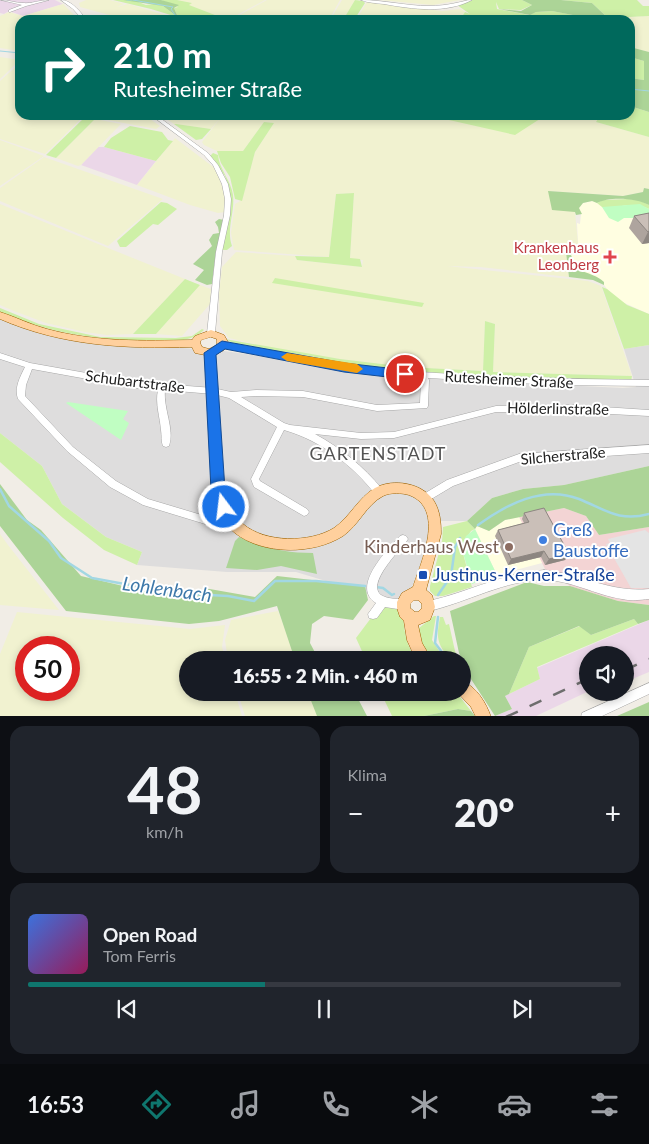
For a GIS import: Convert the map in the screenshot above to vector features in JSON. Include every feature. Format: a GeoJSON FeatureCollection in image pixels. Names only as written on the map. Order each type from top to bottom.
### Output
{"type":"FeatureCollection","features":[{"type":"Feature","properties":{"kind":"main road"},"geometry":{"type":"LineString","coordinates":[[0,316],[47,332],[83,339],[133,344],[195,343]]}},
{"type":"Feature","properties":{"kind":"main road"},"geometry":{"type":"LineString","coordinates":[[211,333],[221,337],[222,345],[216,351],[210,353],[198,350],[195,343],[200,336],[211,333]]}},
{"type":"Feature","properties":{"kind":"main road"},"geometry":{"type":"LineString","coordinates":[[210,353],[218,490],[230,519],[249,534],[266,541],[290,544],[309,543],[324,539],[338,532],[352,521],[379,492],[401,488],[417,492],[425,498],[431,507],[435,526],[435,534],[418,593]]}},
{"type":"Feature","properties":{"kind":"main road"},"geometry":{"type":"LineString","coordinates":[[411,613],[428,613],[429,606],[425,598],[418,593]]}},
{"type":"Feature","properties":{"kind":"main road"},"geometry":{"type":"LineString","coordinates":[[418,593],[406,597],[411,613],[412,635],[418,651]]}},
{"type":"Feature","properties":{"kind":"main road"},"geometry":{"type":"LineString","coordinates":[[471,697],[484,716]]}},
{"type":"Feature","properties":{"kind":"street"},"geometry":{"type":"LineString","coordinates":[[3,0],[25,6]]}},
{"type":"Feature","properties":{"kind":"street"},"geometry":{"type":"LineString","coordinates":[[10,11],[47,0]]}},
{"type":"Feature","properties":{"kind":"street"},"geometry":{"type":"LineString","coordinates":[[63,0],[80,15]]}},
{"type":"Feature","properties":{"kind":"street"},"geometry":{"type":"LineString","coordinates":[[363,0],[430,7],[454,5],[470,0]]}},
{"type":"Feature","properties":{"kind":"street"},"geometry":{"type":"LineString","coordinates":[[160,120],[206,154],[215,165],[225,184],[228,199],[227,215],[219,252],[211,333]]}},
{"type":"Feature","properties":{"kind":"street","name":"Rutesheimer Straße"},"geometry":{"type":"LineString","coordinates":[[222,345],[344,367],[405,374],[564,383],[649,384]]}},
{"type":"Feature","properties":{"kind":"street","name":"Schubartstraße"},"geometry":{"type":"LineString","coordinates":[[0,356],[30,366],[137,385],[213,391],[231,395],[256,393],[303,394],[359,406],[411,408],[424,406],[425,380]]}},
{"type":"Feature","properties":{"kind":"street"},"geometry":{"type":"LineString","coordinates":[[30,366],[22,382],[21,397],[70,449],[91,468],[113,484],[146,502],[225,526],[236,525]]}},
{"type":"Feature","properties":{"kind":"street"},"geometry":{"type":"LineString","coordinates":[[162,387],[159,398],[167,432],[166,444]]}},
{"type":"Feature","properties":{"kind":"street"},"geometry":{"type":"LineString","coordinates":[[231,395],[286,427],[334,450],[366,475],[379,492]]}},
{"type":"Feature","properties":{"kind":"street","name":"Hölderlinstraße"},"geometry":{"type":"LineString","coordinates":[[286,427],[361,436],[412,431],[496,409],[596,409],[649,413]]}},
{"type":"Feature","properties":{"kind":"street"},"geometry":{"type":"LineString","coordinates":[[286,427],[255,479],[257,484],[304,512]]}},
{"type":"Feature","properties":{"kind":"street","name":"Silcherstraße"},"geometry":{"type":"LineString","coordinates":[[425,498],[450,483],[519,458],[649,449]]}},
{"type":"Feature","properties":{"kind":"street"},"geometry":{"type":"LineString","coordinates":[[403,539],[376,571],[372,579],[372,589],[376,597],[383,602],[411,613]]}},
{"type":"Feature","properties":{"kind":"street"},"geometry":{"type":"LineString","coordinates":[[429,606],[445,604],[518,579],[542,575],[561,578],[618,594],[649,594]]}},
{"type":"Feature","properties":{"kind":"street"},"geometry":{"type":"LineString","coordinates":[[373,614],[383,602]]}},
{"type":"Feature","properties":{"kind":"street"},"geometry":{"type":"LineString","coordinates":[[586,716],[649,688]]}},
{"type":"Feature","properties":{"kind":"shaded area"},"geometry":{"type":"Polygon","coordinates":[[[0,0],[55,0],[63,4],[26,15],[9,11],[4,14],[0,13],[0,0]]]}},
{"type":"Feature","properties":{"kind":"shaded area"},"geometry":{"type":"Polygon","coordinates":[[[86,0],[110,0],[124,4],[117,7],[128,4],[165,15],[109,15],[80,7],[79,3],[86,0]]]}},
{"type":"Feature","properties":{"kind":"shaded area"},"geometry":{"type":"Polygon","coordinates":[[[177,0],[265,0],[237,15],[215,15],[188,5],[191,3],[177,0]]]}},
{"type":"Feature","properties":{"kind":"shaded area"},"geometry":{"type":"Polygon","coordinates":[[[267,0],[340,0],[332,15],[239,15],[267,0]]]}},
{"type":"Feature","properties":{"kind":"shaded area"},"geometry":{"type":"Polygon","coordinates":[[[342,0],[355,0],[346,15],[333,15],[342,0]]]}},
{"type":"Feature","properties":{"kind":"shaded area"},"geometry":{"type":"Polygon","coordinates":[[[380,0],[460,0],[433,5],[380,0]]]}},
{"type":"Feature","properties":{"kind":"shaded area"},"geometry":{"type":"Polygon","coordinates":[[[367,2],[442,11],[461,9],[465,12],[463,15],[359,15],[367,2]]]}},
{"type":"Feature","properties":{"kind":"shaded area"},"geometry":{"type":"Polygon","coordinates":[[[63,4],[74,15],[26,15],[63,4]]]}},
{"type":"Feature","properties":{"kind":"shaded area"},"geometry":{"type":"Polygon","coordinates":[[[9,12],[20,15],[15,15],[15,50],[0,48],[0,16],[9,12]]]}},
{"type":"Feature","properties":{"kind":"shaded area"},"geometry":{"type":"Polygon","coordinates":[[[649,16],[649,52],[635,48],[635,17],[649,16]]]}},
{"type":"Feature","properties":{"kind":"shaded area"},"geometry":{"type":"Polygon","coordinates":[[[0,57],[15,59],[15,65],[0,79],[0,57]]]}},
{"type":"Feature","properties":{"kind":"shaded area"},"geometry":{"type":"Polygon","coordinates":[[[15,68],[15,120],[80,120],[45,154],[0,139],[0,81],[15,68]]]}},
{"type":"Feature","properties":{"kind":"shaded area"},"geometry":{"type":"Polygon","coordinates":[[[94,120],[121,124],[81,165],[78,166],[56,158],[94,120]]]}},
{"type":"Feature","properties":{"kind":"shaded area"},"geometry":{"type":"Polygon","coordinates":[[[108,120],[151,120],[160,126],[156,129],[108,120]]]}},
{"type":"Feature","properties":{"kind":"shaded area"},"geometry":{"type":"Polygon","coordinates":[[[168,120],[218,120],[211,129],[174,124],[168,120]]]}},
{"type":"Feature","properties":{"kind":"shaded area"},"geometry":{"type":"Polygon","coordinates":[[[219,120],[449,120],[531,123],[537,120],[598,120],[596,122],[649,137],[649,189],[644,188],[643,192],[623,196],[548,191],[575,212],[578,244],[566,252],[569,277],[480,267],[447,266],[588,281],[601,286],[632,376],[493,372],[495,324],[485,321],[483,371],[407,367],[340,359],[276,349],[229,338],[220,326],[219,293],[222,267],[236,252],[295,256],[297,260],[362,267],[363,260],[350,259],[354,193],[336,194],[329,257],[234,250],[231,233],[235,204],[242,200],[255,152],[274,123],[264,122],[243,151],[217,151],[204,145],[202,142],[219,120]]]}},
{"type":"Feature","properties":{"kind":"shaded area"},"geometry":{"type":"Polygon","coordinates":[[[175,138],[216,169],[225,194],[225,212],[218,213],[190,205],[137,185],[175,138]]]}},
{"type":"Feature","properties":{"kind":"shaded area"},"geometry":{"type":"Polygon","coordinates":[[[0,140],[44,156],[0,186],[0,140]]]}},
{"type":"Feature","properties":{"kind":"shaded area"},"geometry":{"type":"Polygon","coordinates":[[[98,147],[156,161],[137,185],[81,165],[98,147]]]}},
{"type":"Feature","properties":{"kind":"shaded area"},"geometry":{"type":"Polygon","coordinates":[[[44,157],[163,199],[108,246],[0,201],[0,188],[44,157]]]}},
{"type":"Feature","properties":{"kind":"shaded area","name":"Krankenhaus Leonberg"},"geometry":{"type":"Polygon","coordinates":[[[593,201],[649,205],[649,314],[620,301],[607,289],[600,279],[579,271],[576,267],[571,255],[579,248],[575,245],[578,244],[577,223],[580,224],[581,214],[579,208],[583,203],[593,201]]]}},
{"type":"Feature","properties":{"kind":"shaded area"},"geometry":{"type":"Polygon","coordinates":[[[0,204],[185,279],[133,334],[107,335],[85,332],[46,323],[14,311],[0,305],[0,204]]]}},
{"type":"Feature","properties":{"kind":"shaded area"},"geometry":{"type":"Polygon","coordinates":[[[200,285],[211,289],[210,304],[182,336],[156,334],[200,285]]]}},
{"type":"Feature","properties":{"kind":"shaded area"},"geometry":{"type":"Polygon","coordinates":[[[0,319],[38,333],[87,343],[144,348],[169,347],[224,351],[339,367],[458,380],[623,388],[636,387],[624,349],[649,345],[649,466],[564,485],[523,489],[492,498],[467,521],[430,521],[430,535],[415,581],[402,604],[296,572],[227,572],[137,565],[142,552],[106,537],[62,504],[42,466],[0,433],[0,319]]]}},
{"type":"Feature","properties":{"kind":"shaded area"},"geometry":{"type":"Polygon","coordinates":[[[564,508],[586,516],[599,535],[649,527],[649,605],[618,601],[570,586],[545,569],[519,517],[564,508]]]}},
{"type":"Feature","properties":{"kind":"shaded area","name":"Kinderhaus West"},"geometry":{"type":"Polygon","coordinates":[[[519,517],[542,563],[497,575],[475,529],[477,526],[489,531],[505,520],[519,517]]]}},
{"type":"Feature","properties":{"kind":"shaded area"},"geometry":{"type":"Polygon","coordinates":[[[645,530],[649,533],[649,588],[631,588],[606,544],[610,543],[608,539],[645,530]]]}},
{"type":"Feature","properties":{"kind":"shaded area"},"geometry":{"type":"Polygon","coordinates":[[[0,534],[8,545],[59,610],[0,605],[0,534]]]}},
{"type":"Feature","properties":{"kind":"shaded area"},"geometry":{"type":"Polygon","coordinates":[[[278,611],[294,651],[227,651],[225,640],[231,620],[278,611]]]}},
{"type":"Feature","properties":{"kind":"shaded area"},"geometry":{"type":"Polygon","coordinates":[[[17,612],[190,629],[225,625],[223,651],[179,651],[179,701],[237,701],[242,716],[0,716],[0,654],[17,612]]]}},
{"type":"Feature","properties":{"kind":"shaded area"},"geometry":{"type":"Polygon","coordinates":[[[649,620],[649,672],[634,678],[634,646],[588,646],[649,620]]]}},
{"type":"Feature","properties":{"kind":"shaded area"},"geometry":{"type":"Polygon","coordinates":[[[579,650],[579,696],[536,716],[495,716],[512,709],[505,696],[540,679],[537,668],[579,650]]]}},
{"type":"Feature","properties":{"kind":"shaded area"},"geometry":{"type":"Polygon","coordinates":[[[240,701],[312,701],[318,716],[245,716],[240,701]]]}},
{"type":"Feature","properties":{"kind":"green space"},"geometry":{"type":"Polygon","coordinates":[[[113,0],[133,0],[146,5],[163,6],[175,15],[113,0]]]}},
{"type":"Feature","properties":{"kind":"green space"},"geometry":{"type":"Polygon","coordinates":[[[123,0],[161,0],[179,5],[174,8],[177,15],[163,6],[123,0]]]}},
{"type":"Feature","properties":{"kind":"green space"},"geometry":{"type":"Polygon","coordinates":[[[161,0],[177,0],[192,3],[189,5],[215,15],[177,15],[174,8],[178,7],[161,0]]]}},
{"type":"Feature","properties":{"kind":"green space"},"geometry":{"type":"Polygon","coordinates":[[[355,0],[365,3],[357,15],[346,15],[355,0]]]}},
{"type":"Feature","properties":{"kind":"green space"},"geometry":{"type":"Polygon","coordinates":[[[472,0],[522,0],[532,5],[521,10],[499,9],[496,2],[497,9],[529,15],[463,15],[465,12],[470,14],[457,5],[472,0]]]}},
{"type":"Feature","properties":{"kind":"green space"},"geometry":{"type":"Polygon","coordinates":[[[522,0],[561,0],[592,3],[605,15],[573,15],[552,11],[536,12],[530,15],[499,9],[521,11],[532,5],[522,0]]]}},
{"type":"Feature","properties":{"kind":"green space"},"geometry":{"type":"Polygon","coordinates":[[[561,0],[637,0],[643,6],[649,6],[649,16],[605,15],[592,3],[561,0]]]}},
{"type":"Feature","properties":{"kind":"green space"},"geometry":{"type":"Polygon","coordinates":[[[552,11],[573,15],[529,15],[536,12],[552,11]]]}},
{"type":"Feature","properties":{"kind":"green space"},"geometry":{"type":"Polygon","coordinates":[[[635,48],[649,52],[649,112],[635,108],[635,79],[644,80],[644,61],[635,58],[635,48]]]}},
{"type":"Feature","properties":{"kind":"green space"},"geometry":{"type":"Polygon","coordinates":[[[635,58],[644,61],[644,80],[635,79],[635,58]]]}},
{"type":"Feature","properties":{"kind":"green space"},"geometry":{"type":"Polygon","coordinates":[[[635,108],[649,112],[649,137],[596,122],[597,120],[635,120],[635,108]]]}},
{"type":"Feature","properties":{"kind":"green space"},"geometry":{"type":"Polygon","coordinates":[[[82,120],[94,120],[56,158],[46,155],[82,120]]]}},
{"type":"Feature","properties":{"kind":"green space"},"geometry":{"type":"Polygon","coordinates":[[[449,120],[538,120],[515,135],[449,120]]]}},
{"type":"Feature","properties":{"kind":"green space"},"geometry":{"type":"Polygon","coordinates":[[[264,122],[274,123],[255,152],[242,201],[235,199],[230,177],[221,163],[217,151],[243,151],[264,122]]]}},
{"type":"Feature","properties":{"kind":"green space"},"geometry":{"type":"Polygon","coordinates":[[[174,124],[211,129],[202,139],[196,140],[174,124]]]}},
{"type":"Feature","properties":{"kind":"green space"},"geometry":{"type":"Polygon","coordinates":[[[130,126],[162,132],[168,140],[173,141],[156,161],[104,147],[111,138],[130,126]]]}},
{"type":"Feature","properties":{"kind":"green space"},"geometry":{"type":"Polygon","coordinates":[[[213,153],[218,155],[220,165],[230,184],[233,195],[230,227],[232,246],[227,250],[222,250],[227,184],[225,176],[210,156],[213,153]]]}},
{"type":"Feature","properties":{"kind":"green space"},"geometry":{"type":"Polygon","coordinates":[[[644,188],[649,189],[649,205],[623,199],[608,199],[597,203],[592,201],[583,203],[579,208],[582,214],[576,215],[575,212],[552,210],[548,191],[623,196],[643,192],[644,188]]]}},
{"type":"Feature","properties":{"kind":"green space"},"geometry":{"type":"Polygon","coordinates":[[[354,193],[350,258],[360,259],[362,267],[297,260],[295,256],[329,257],[336,194],[354,193]]]}},
{"type":"Feature","properties":{"kind":"green space"},"geometry":{"type":"Polygon","coordinates":[[[603,200],[639,200],[649,205],[649,209],[638,205],[602,207],[597,203],[603,200]]]}},
{"type":"Feature","properties":{"kind":"green space"},"geometry":{"type":"Polygon","coordinates":[[[161,202],[177,209],[158,225],[153,224],[126,247],[120,247],[117,241],[161,202]]]}},
{"type":"Feature","properties":{"kind":"green space"},"geometry":{"type":"Polygon","coordinates":[[[640,204],[649,209],[649,218],[624,218],[618,222],[609,218],[602,207],[640,204]]]}},
{"type":"Feature","properties":{"kind":"green space"},"geometry":{"type":"Polygon","coordinates":[[[219,219],[224,220],[216,251],[212,284],[207,285],[195,280],[204,270],[193,264],[212,246],[209,240],[213,234],[219,233],[215,222],[219,219]]]}},
{"type":"Feature","properties":{"kind":"green space"},"geometry":{"type":"Polygon","coordinates":[[[575,245],[579,248],[571,255],[577,267],[599,278],[604,282],[604,285],[593,280],[569,277],[566,252],[575,245]]]}},
{"type":"Feature","properties":{"kind":"green space"},"geometry":{"type":"Polygon","coordinates":[[[275,278],[424,303],[422,307],[272,283],[275,278]]]}},
{"type":"Feature","properties":{"kind":"green space"},"geometry":{"type":"Polygon","coordinates":[[[185,279],[200,285],[156,334],[133,334],[185,279]]]}},
{"type":"Feature","properties":{"kind":"green space"},"geometry":{"type":"Polygon","coordinates":[[[602,287],[627,305],[649,314],[649,345],[624,349],[602,287]]]}},
{"type":"Feature","properties":{"kind":"green space"},"geometry":{"type":"Polygon","coordinates":[[[0,308],[39,324],[100,337],[176,338],[192,336],[202,329],[204,330],[192,338],[178,341],[92,337],[36,325],[0,312],[0,308]]]}},
{"type":"Feature","properties":{"kind":"green space"},"geometry":{"type":"Polygon","coordinates":[[[485,321],[495,324],[493,372],[632,376],[631,382],[515,378],[398,370],[321,360],[320,358],[286,352],[284,354],[235,344],[225,339],[340,359],[407,367],[483,371],[485,321]]]}},
{"type":"Feature","properties":{"kind":"green space"},"geometry":{"type":"Polygon","coordinates":[[[66,403],[128,411],[123,419],[129,423],[121,440],[66,403]]]}},
{"type":"Feature","properties":{"kind":"green space"},"geometry":{"type":"Polygon","coordinates":[[[0,433],[42,466],[62,504],[106,537],[142,552],[137,565],[104,550],[63,518],[0,462],[0,433]]]}},
{"type":"Feature","properties":{"kind":"green space"},"geometry":{"type":"Polygon","coordinates":[[[649,466],[649,527],[599,535],[586,516],[564,508],[505,520],[489,531],[477,526],[475,529],[467,521],[492,498],[523,489],[564,485],[649,466]]]}},
{"type":"Feature","properties":{"kind":"green space"},"geometry":{"type":"Polygon","coordinates":[[[0,484],[27,520],[41,530],[81,576],[161,595],[169,590],[195,600],[204,588],[255,597],[277,576],[365,586],[368,600],[353,620],[324,616],[312,624],[310,643],[314,651],[292,651],[277,606],[219,621],[189,624],[66,611],[0,526],[0,484]]]}},
{"type":"Feature","properties":{"kind":"green space"},"geometry":{"type":"Polygon","coordinates":[[[467,521],[475,529],[471,531],[461,546],[472,587],[443,596],[435,596],[430,591],[430,586],[442,541],[443,527],[467,521]]]}},
{"type":"Feature","properties":{"kind":"green space"},"geometry":{"type":"Polygon","coordinates":[[[475,529],[497,575],[472,584],[461,546],[466,536],[475,529]]]}},
{"type":"Feature","properties":{"kind":"green space"},"geometry":{"type":"Polygon","coordinates":[[[239,537],[275,549],[313,553],[317,574],[281,566],[257,570],[226,568],[235,541],[239,537]]]}},
{"type":"Feature","properties":{"kind":"green space"},"geometry":{"type":"Polygon","coordinates":[[[527,582],[544,586],[570,586],[618,601],[649,605],[649,620],[638,624],[634,619],[591,635],[579,626],[529,647],[509,694],[505,696],[512,709],[495,716],[471,679],[471,651],[459,651],[450,611],[527,582]]]}},
{"type":"Feature","properties":{"kind":"green space"},"geometry":{"type":"Polygon","coordinates":[[[383,602],[404,605],[403,620],[405,634],[412,651],[362,651],[356,638],[383,602]]]}},
{"type":"Feature","properties":{"kind":"green space"},"geometry":{"type":"Polygon","coordinates":[[[436,616],[432,640],[439,651],[425,651],[418,637],[419,628],[436,616]]]}},
{"type":"Feature","properties":{"kind":"green space"},"geometry":{"type":"Polygon","coordinates":[[[440,617],[443,617],[446,625],[449,624],[455,651],[443,651],[440,645],[438,631],[440,617]]]}},
{"type":"Feature","properties":{"kind":"green space"},"geometry":{"type":"Polygon","coordinates":[[[634,619],[638,624],[586,646],[579,646],[579,649],[537,667],[540,679],[509,694],[529,647],[580,626],[591,635],[634,619]]]}},
{"type":"Feature","properties":{"kind":"green space"},"geometry":{"type":"Polygon","coordinates":[[[311,701],[359,701],[367,716],[317,716],[311,701]]]}},
{"type":"Feature","properties":{"kind":"green space"},"geometry":{"type":"Polygon","coordinates":[[[385,701],[463,701],[471,711],[458,709],[424,716],[392,716],[385,701]]]}},
{"type":"Feature","properties":{"kind":"green space"},"geometry":{"type":"Polygon","coordinates":[[[649,702],[649,716],[617,716],[649,702]]]}},
{"type":"Feature","properties":{"kind":"green space"},"geometry":{"type":"Polygon","coordinates":[[[458,709],[471,711],[475,716],[424,716],[458,709]]]}},
{"type":"Feature","properties":{"kind":"building"},"geometry":{"type":"Polygon","coordinates":[[[649,213],[649,231],[648,232],[634,216],[649,213]]]}},
{"type":"Feature","properties":{"kind":"building"},"geometry":{"type":"Polygon","coordinates":[[[544,508],[569,554],[549,559],[544,551],[511,559],[498,530],[529,522],[524,513],[544,508]]]}},
{"type":"Feature","properties":{"kind":"waterway"},"geometry":{"type":"LineString","coordinates":[[127,0],[132,0]]}},
{"type":"Feature","properties":{"kind":"waterway"},"geometry":{"type":"LineString","coordinates":[[133,0],[173,7],[171,9],[175,15]]}},
{"type":"Feature","properties":{"kind":"waterway"},"geometry":{"type":"LineString","coordinates":[[0,51],[15,52]]}},
{"type":"Feature","properties":{"kind":"waterway"},"geometry":{"type":"LineString","coordinates":[[635,90],[649,91]]}},
{"type":"Feature","properties":{"kind":"waterway","name":"Lohlenbach"},"geometry":{"type":"LineString","coordinates":[[0,489],[9,506],[49,541],[61,558],[92,578],[173,593],[228,596],[254,601],[275,581],[316,581],[365,586]]}},
{"type":"Feature","properties":{"kind":"waterway"},"geometry":{"type":"LineString","coordinates":[[478,525],[513,504],[526,499],[552,494],[566,495],[579,499],[621,516],[629,517],[649,514]]}},
{"type":"Feature","properties":{"kind":"waterway"},"geometry":{"type":"LineString","coordinates":[[438,595],[451,576],[455,547],[460,538]]}},
{"type":"Feature","properties":{"kind":"waterway"},"geometry":{"type":"LineString","coordinates":[[376,587],[383,588],[392,595],[394,594]]}},
{"type":"Feature","properties":{"kind":"waterway"},"geometry":{"type":"LineString","coordinates":[[438,617],[435,643],[441,651]]}},
{"type":"Feature","properties":{"kind":"railway"},"geometry":{"type":"LineString","coordinates":[[634,666],[649,659]]}},
{"type":"Feature","properties":{"kind":"railway"},"geometry":{"type":"LineString","coordinates":[[508,716],[579,683]]}},
{"type":"Feature","properties":{"kind":"slow traffic"},"geometry":{"type":"LineString","coordinates":[[287,357],[357,369]]}},
{"type":"Feature","properties":{"kind":"place","name":"Krankenhaus Leonberg"},"geometry":{"type":"Point","coordinates":[610,257]}},
{"type":"Feature","properties":{"kind":"place","name":"Greß Baustoffe"},"geometry":{"type":"Point","coordinates":[543,540]}},
{"type":"Feature","properties":{"kind":"place","name":"Kinderhaus West"},"geometry":{"type":"Point","coordinates":[509,547]}},
{"type":"Feature","properties":{"kind":"place","name":"Justinus-Kerner-Straße"},"geometry":{"type":"Point","coordinates":[423,575]}},
{"type":"Feature","properties":{"kind":"district","name":"GARTENSTADT"},"geometry":{"type":"Point","coordinates":[378,454]}},
{"type":"Feature","properties":{"kind":"route"},"geometry":{"type":"LineString","coordinates":[[224,507],[218,490],[210,353],[216,351],[222,345],[344,367],[405,374]]}}]}
